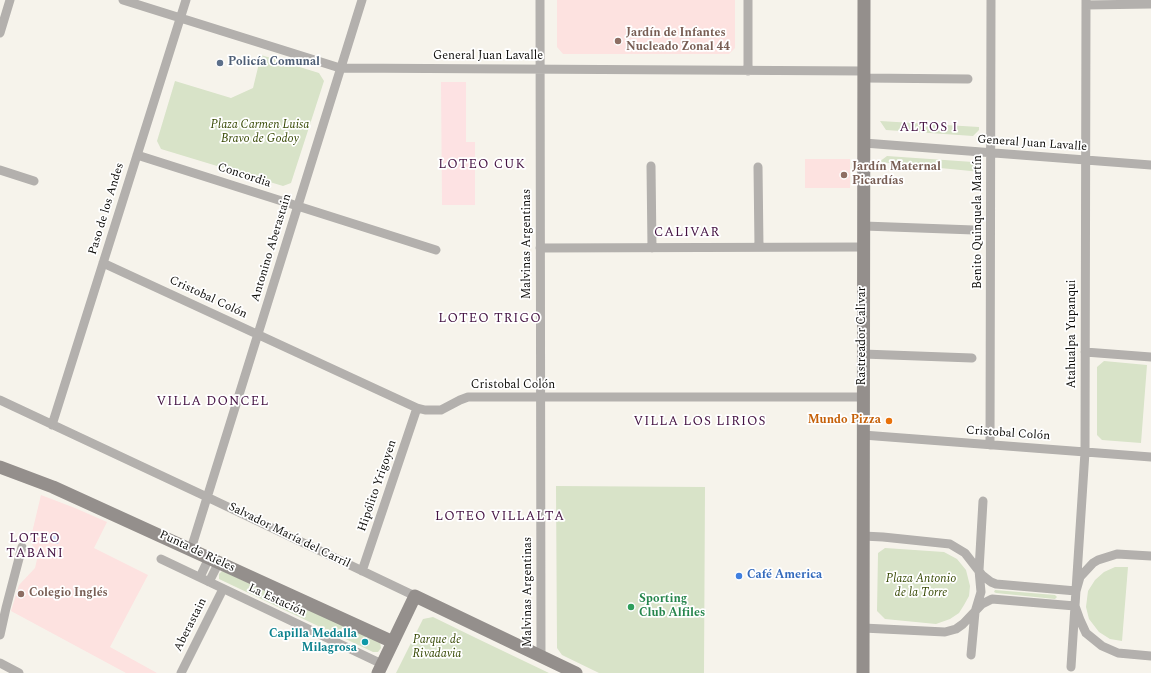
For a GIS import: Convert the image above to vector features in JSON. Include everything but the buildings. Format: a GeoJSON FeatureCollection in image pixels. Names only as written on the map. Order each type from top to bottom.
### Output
{"type":"FeatureCollection","features":[{"type":"Feature","properties":{"kind":"street"},"geometry":{"type":"LineString","coordinates":[[0,33],[10,0]]}},
{"type":"Feature","properties":{"kind":"street","name":"General Juan Lavalle"},"geometry":{"type":"LineString","coordinates":[[123,0],[340,68],[748,71],[968,79]]}},
{"type":"Feature","properties":{"kind":"street","name":"Paso de los Andes"},"geometry":{"type":"LineString","coordinates":[[52,425],[186,0]]}},
{"type":"Feature","properties":{"kind":"street","name":"Antonino Aberastain"},"geometry":{"type":"LineString","coordinates":[[191,549],[362,0]]}},
{"type":"Feature","properties":{"kind":"street","name":"Malvinas Argentinas"},"geometry":{"type":"LineString","coordinates":[[540,0],[541,656]]}},
{"type":"Feature","properties":{"kind":"street"},"geometry":{"type":"LineString","coordinates":[[748,0],[748,71]]}},
{"type":"Feature","properties":{"kind":"street","name":"Rastreador Calivar"},"geometry":{"type":"LineString","coordinates":[[863,673],[864,0]]}},
{"type":"Feature","properties":{"kind":"street","name":"Benito Quinquela Martín"},"geometry":{"type":"LineString","coordinates":[[990,445],[991,0]]}},
{"type":"Feature","properties":{"kind":"street"},"geometry":{"type":"LineString","coordinates":[[1086,2],[1151,4]]}},
{"type":"Feature","properties":{"kind":"street","name":"Atahualpa Yupanqui"},"geometry":{"type":"LineString","coordinates":[[1071,667],[1084,452],[1086,2]]}},
{"type":"Feature","properties":{"kind":"street","name":"General Juan Lavalle"},"geometry":{"type":"LineString","coordinates":[[864,143],[1151,165]]}},
{"type":"Feature","properties":{"kind":"street","name":"Concordia"},"geometry":{"type":"LineString","coordinates":[[137,154],[436,250]]}},
{"type":"Feature","properties":{"kind":"street"},"geometry":{"type":"LineString","coordinates":[[651,166],[652,248]]}},
{"type":"Feature","properties":{"kind":"street"},"geometry":{"type":"LineString","coordinates":[[758,167],[759,247]]}},
{"type":"Feature","properties":{"kind":"street"},"geometry":{"type":"LineString","coordinates":[[0,170],[34,181]]}},
{"type":"Feature","properties":{"kind":"street"},"geometry":{"type":"LineString","coordinates":[[864,226],[974,230]]}},
{"type":"Feature","properties":{"kind":"street"},"geometry":{"type":"LineString","coordinates":[[540,248],[864,247]]}},
{"type":"Feature","properties":{"kind":"street","name":"Cristobal Colón"},"geometry":{"type":"LineString","coordinates":[[103,263],[417,408],[432,411],[441,410],[468,397],[863,398]]}},
{"type":"Feature","properties":{"kind":"street"},"geometry":{"type":"LineString","coordinates":[[1085,352],[1151,357]]}},
{"type":"Feature","properties":{"kind":"street"},"geometry":{"type":"LineString","coordinates":[[863,354],[972,358]]}},
{"type":"Feature","properties":{"kind":"street","name":"Salvador María del Carril"},"geometry":{"type":"LineString","coordinates":[[0,400],[207,496],[576,673]]}},
{"type":"Feature","properties":{"kind":"street","name":"Hipólito Yrigoyen"},"geometry":{"type":"LineString","coordinates":[[362,571],[417,408]]}},
{"type":"Feature","properties":{"kind":"street","name":"Cristobal Colón"},"geometry":{"type":"LineString","coordinates":[[863,435],[1151,457]]}},
{"type":"Feature","properties":{"kind":"street","name":"Punta de Rieles"},"geometry":{"type":"LineString","coordinates":[[0,467],[53,487],[393,642]]}},
{"type":"Feature","properties":{"kind":"street"},"geometry":{"type":"LineString","coordinates":[[971,655],[975,612],[981,592],[979,570],[983,501]]}},
{"type":"Feature","properties":{"kind":"street"},"geometry":{"type":"LineString","coordinates":[[863,536],[950,544],[965,553],[979,570],[991,582],[996,584],[1076,591],[1080,577],[1093,563],[1098,560],[1117,554],[1151,556]]}},
{"type":"Feature","properties":{"kind":"street"},"geometry":{"type":"LineString","coordinates":[[0,635],[5,609],[22,547]]}},
{"type":"Feature","properties":{"kind":"street","name":"La Estación"},"geometry":{"type":"LineString","coordinates":[[161,559],[224,589],[380,669]]}},
{"type":"Feature","properties":{"kind":"street"},"geometry":{"type":"LineString","coordinates":[[200,577],[214,560]]}},
{"type":"Feature","properties":{"kind":"street","name":"Aberastain"},"geometry":{"type":"LineString","coordinates":[[209,582],[214,560]]}},
{"type":"Feature","properties":{"kind":"street","name":"Aberastain"},"geometry":{"type":"LineString","coordinates":[[181,673],[224,589]]}},
{"type":"Feature","properties":{"kind":"street"},"geometry":{"type":"LineString","coordinates":[[380,669],[415,596]]}},
{"type":"Feature","properties":{"kind":"street"},"geometry":{"type":"LineString","coordinates":[[863,628],[945,632],[956,629],[963,624],[982,604],[992,598],[1075,606],[1086,632],[1102,646],[1118,653],[1151,656]]}},
{"type":"Feature","properties":{"kind":"street"},"geometry":{"type":"LineString","coordinates":[[0,663],[19,673]]}},
{"type":"Feature","properties":{"kind":"shaded area"},"geometry":{"type":"Polygon","coordinates":[[[557,0],[735,0],[735,48],[729,54],[563,54],[557,47],[557,0]]]}},
{"type":"Feature","properties":{"kind":"shaded area"},"geometry":{"type":"Polygon","coordinates":[[[441,82],[466,82],[466,142],[475,142],[475,205],[442,205],[441,82]]]}},
{"type":"Feature","properties":{"kind":"shaded area","name":"Jardín Maternal Picardías"},"geometry":{"type":"Polygon","coordinates":[[[805,159],[850,159],[850,188],[805,188],[805,159]]]}},
{"type":"Feature","properties":{"kind":"shaded area","name":"Colegio Inglés"},"geometry":{"type":"Polygon","coordinates":[[[41,495],[107,522],[94,548],[148,575],[110,647],[157,673],[126,673],[11,611],[19,585],[35,568],[38,555],[30,541],[41,495]]]}},
{"type":"Feature","properties":{"kind":"green space","name":"Plaza Carmen Luisa Bravo de Godoy"},"geometry":{"type":"Polygon","coordinates":[[[261,55],[319,73],[324,81],[291,183],[283,186],[161,149],[157,141],[175,81],[231,98],[253,88],[261,55]]]}},
{"type":"Feature","properties":{"kind":"green space"},"geometry":{"type":"Polygon","coordinates":[[[880,121],[979,127],[979,130],[973,136],[886,130],[880,121]]]}},
{"type":"Feature","properties":{"kind":"green space"},"geometry":{"type":"Polygon","coordinates":[[[887,156],[973,162],[981,172],[879,162],[887,156]]]}},
{"type":"Feature","properties":{"kind":"green space"},"geometry":{"type":"Polygon","coordinates":[[[1104,361],[1147,365],[1141,443],[1102,440],[1097,435],[1097,367],[1104,361]]]}},
{"type":"Feature","properties":{"kind":"green space","name":"Sporting Club Alfiles"},"geometry":{"type":"Polygon","coordinates":[[[556,486],[705,487],[704,673],[599,673],[562,655],[557,648],[556,486]]]}},
{"type":"Feature","properties":{"kind":"green space","name":"Plaza Antonio de la Torre"},"geometry":{"type":"Polygon","coordinates":[[[885,548],[944,552],[957,559],[966,570],[970,586],[969,596],[959,613],[950,619],[936,624],[885,619],[877,611],[878,553],[885,548]]]}},
{"type":"Feature","properties":{"kind":"green space"},"geometry":{"type":"Polygon","coordinates":[[[1115,567],[1128,567],[1122,641],[1110,639],[1099,632],[1089,619],[1086,607],[1088,591],[1095,580],[1104,572],[1115,567]]]}},
{"type":"Feature","properties":{"kind":"green space"},"geometry":{"type":"Polygon","coordinates":[[[222,571],[380,642],[381,648],[378,652],[373,652],[219,579],[219,574],[222,571]]]}},
{"type":"Feature","properties":{"kind":"green space"},"geometry":{"type":"Polygon","coordinates":[[[995,590],[1055,595],[1057,597],[1055,599],[996,593],[994,592],[995,590]]]}},
{"type":"Feature","properties":{"kind":"green space","name":"Parque de Rivadavia"},"geometry":{"type":"Polygon","coordinates":[[[433,617],[549,673],[396,673],[423,619],[433,617]]]}},
{"type":"Feature","properties":{"kind":"water"},"geometry":{"type":"Polygon","coordinates":[[[45,533],[60,537],[58,544],[44,539],[45,533]]]}},
{"type":"Feature","properties":{"kind":"place","name":"Jardín de Infantes Nucleado Zonal 44"},"geometry":{"type":"Point","coordinates":[618,41]}},
{"type":"Feature","properties":{"kind":"place","name":"Policía Comunal"},"geometry":{"type":"Point","coordinates":[220,63]}},
{"type":"Feature","properties":{"kind":"place","name":"Jardín Maternal Picardías"},"geometry":{"type":"Point","coordinates":[844,175]}},
{"type":"Feature","properties":{"kind":"place","name":"Mundo Pizza"},"geometry":{"type":"Point","coordinates":[889,421]}},
{"type":"Feature","properties":{"kind":"place","name":"Café America"},"geometry":{"type":"Point","coordinates":[739,576]}},
{"type":"Feature","properties":{"kind":"place","name":"Colegio Inglés"},"geometry":{"type":"Point","coordinates":[21,594]}},
{"type":"Feature","properties":{"kind":"place","name":"Sporting Club Alfiles"},"geometry":{"type":"Point","coordinates":[631,607]}},
{"type":"Feature","properties":{"kind":"place","name":"Capilla Medalla Milagrosa"},"geometry":{"type":"Point","coordinates":[365,642]}},
{"type":"Feature","properties":{"kind":"district","name":"ALTOS I"},"geometry":{"type":"Point","coordinates":[929,128]}},
{"type":"Feature","properties":{"kind":"district","name":"LOTEO CUK"},"geometry":{"type":"Point","coordinates":[482,165]}},
{"type":"Feature","properties":{"kind":"district","name":"CALIVAR"},"geometry":{"type":"Point","coordinates":[687,233]}},
{"type":"Feature","properties":{"kind":"district","name":"LOTEO TRIGO"},"geometry":{"type":"Point","coordinates":[490,319]}},
{"type":"Feature","properties":{"kind":"district","name":"VILLA DONCEL"},"geometry":{"type":"Point","coordinates":[213,402]}},
{"type":"Feature","properties":{"kind":"district","name":"VILLA LOS LIRIOS"},"geometry":{"type":"Point","coordinates":[700,422]}},
{"type":"Feature","properties":{"kind":"district","name":"LOTEO VILLALTA"},"geometry":{"type":"Point","coordinates":[500,517]}},
{"type":"Feature","properties":{"kind":"district","name":"LOTEO TABANI"},"geometry":{"type":"Point","coordinates":[35,546]}}]}
